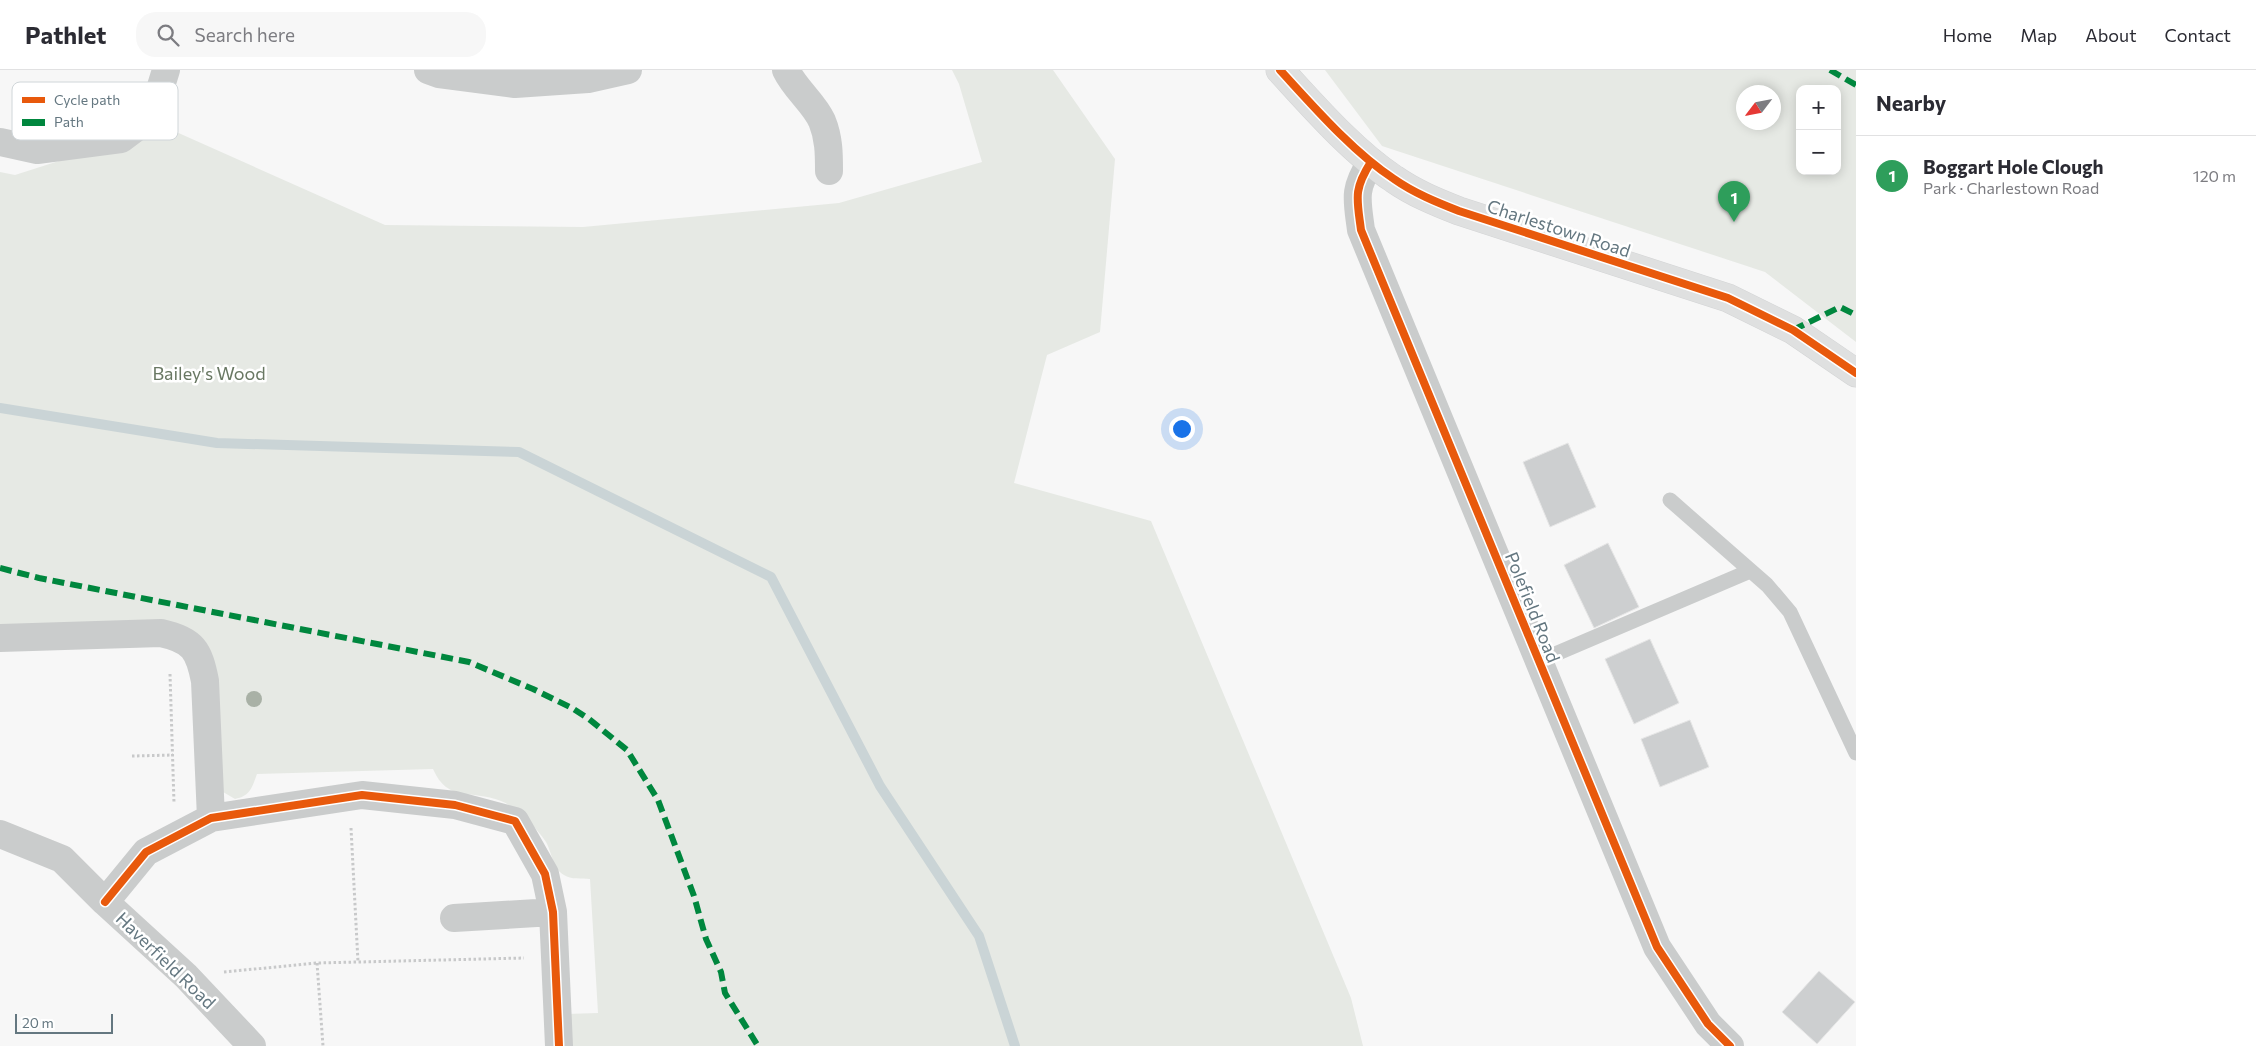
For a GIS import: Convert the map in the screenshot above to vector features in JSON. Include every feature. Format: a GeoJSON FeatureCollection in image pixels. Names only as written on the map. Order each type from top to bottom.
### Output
{"type":"FeatureCollection","features":[{"type":"Feature","properties":{"kind":"street"},"geometry":{"type":"LineString","coordinates":[[162,82],[166,70]]}},
{"type":"Feature","properties":{"kind":"street"},"geometry":{"type":"LineString","coordinates":[[428,70],[439,74],[515,84],[588,78],[628,70]]}},
{"type":"Feature","properties":{"kind":"street"},"geometry":{"type":"LineString","coordinates":[[786,70],[791,80],[822,120],[830,147],[829,171]]}},
{"type":"Feature","properties":{"kind":"street","name":"Charlestown Road"},"geometry":{"type":"LineString","coordinates":[[1280,70],[1371,162],[1424,197],[1459,211],[1728,298],[1793,330],[1856,373]]}},
{"type":"Feature","properties":{"kind":"street"},"geometry":{"type":"LineString","coordinates":[[0,142],[37,150],[114,140]]}},
{"type":"Feature","properties":{"kind":"street","name":"Polefield Road"},"geometry":{"type":"LineString","coordinates":[[1371,162],[1359,181],[1356,198],[1361,230],[1657,947],[1708,1024],[1730,1046]]}},
{"type":"Feature","properties":{"kind":"street"},"geometry":{"type":"LineString","coordinates":[[0,638],[161,633],[180,638],[193,649],[201,659],[205,681],[211,818]]}},
{"type":"Feature","properties":{"kind":"street"},"geometry":{"type":"LineString","coordinates":[[105,902],[146,852],[211,818],[362,795],[456,805],[515,822],[545,874],[553,912],[559,1046]]}},
{"type":"Feature","properties":{"kind":"street","name":"Haverfield Road"},"geometry":{"type":"LineString","coordinates":[[0,834],[62,859],[105,902],[186,976],[250,1045]]}},
{"type":"Feature","properties":{"kind":"street"},"geometry":{"type":"LineString","coordinates":[[454,918],[553,912]]}},
{"type":"Feature","properties":{"kind":"lane"},"geometry":{"type":"LineString","coordinates":[[1670,500],[1767,585],[1790,612],[1856,753]]}},
{"type":"Feature","properties":{"kind":"lane"},"geometry":{"type":"LineString","coordinates":[[1539,660],[1750,571]]}},
{"type":"Feature","properties":{"kind":"path"},"geometry":{"type":"LineString","coordinates":[[170,672],[175,806]]}},
{"type":"Feature","properties":{"kind":"path"},"geometry":{"type":"LineString","coordinates":[[132,756],[173,755]]}},
{"type":"Feature","properties":{"kind":"path"},"geometry":{"type":"LineString","coordinates":[[349,797],[358,962]]}},
{"type":"Feature","properties":{"kind":"path"},"geometry":{"type":"LineString","coordinates":[[186,976],[318,963],[555,957]]}},
{"type":"Feature","properties":{"kind":"path"},"geometry":{"type":"LineString","coordinates":[[318,963],[323,1046]]}},
{"type":"Feature","properties":{"kind":"green space","name":"Bailey's Wood"},"geometry":{"type":"Polygon","coordinates":[[[952,70],[1053,70],[1115,159],[1100,332],[1047,355],[1014,483],[1151,521],[1351,998],[1363,1046],[567,1046],[566,1014],[598,1013],[590,879],[570,878],[560,872],[542,836],[514,808],[501,801],[453,791],[439,780],[433,769],[257,774],[250,791],[244,796],[235,799],[218,789],[203,646],[0,630],[0,172],[15,175],[124,140],[178,140],[178,133],[385,225],[583,227],[839,203],[982,162],[959,84],[952,70]]]}},
{"type":"Feature","properties":{"kind":"green space"},"geometry":{"type":"Polygon","coordinates":[[[1325,70],[1856,70],[1856,342],[1765,272],[1382,146],[1325,70]]]}},
{"type":"Feature","properties":{"kind":"building"},"geometry":{"type":"Polygon","coordinates":[[[1568,443],[1596,507],[1550,527],[1523,462],[1568,443]]]}},
{"type":"Feature","properties":{"kind":"building"},"geometry":{"type":"Polygon","coordinates":[[[1608,543],[1639,607],[1594,628],[1564,565],[1608,543]]]}},
{"type":"Feature","properties":{"kind":"building"},"geometry":{"type":"Polygon","coordinates":[[[1650,639],[1679,703],[1634,724],[1605,659],[1650,639]]]}},
{"type":"Feature","properties":{"kind":"building"},"geometry":{"type":"Polygon","coordinates":[[[1690,720],[1709,767],[1660,787],[1641,739],[1690,720]]]}},
{"type":"Feature","properties":{"kind":"building"},"geometry":{"type":"Polygon","coordinates":[[[1819,971],[1855,1002],[1817,1044],[1782,1012],[1819,971]]]}},
{"type":"Feature","properties":{"kind":"waterway"},"geometry":{"type":"LineString","coordinates":[[0,408],[217,443],[519,452],[771,577],[880,786],[979,936],[1015,1046]]}},
{"type":"Feature","properties":{"kind":"marked path"},"geometry":{"type":"LineString","coordinates":[[1830,70],[1856,85]]}},
{"type":"Feature","properties":{"kind":"marked path"},"geometry":{"type":"LineString","coordinates":[[1793,330],[1840,307],[1856,315]]}},
{"type":"Feature","properties":{"kind":"marked path"},"geometry":{"type":"LineString","coordinates":[[0,568],[39,578],[469,662],[572,708],[589,719],[627,750],[658,800],[694,896],[706,939],[721,972],[725,993],[758,1046]]}},
{"type":"Feature","properties":{"kind":"cycle path"},"geometry":{"type":"LineString","coordinates":[[1280,70],[1334,128],[1364,156],[1394,179],[1417,193],[1459,211],[1728,298],[1793,330],[1856,373]]}},
{"type":"Feature","properties":{"kind":"cycle path"},"geometry":{"type":"LineString","coordinates":[[1371,162],[1361,180],[1359,188],[1358,210],[1361,230],[1657,947],[1708,1024],[1730,1046]]}},
{"type":"Feature","properties":{"kind":"cycle path"},"geometry":{"type":"LineString","coordinates":[[105,902],[146,852],[211,818],[362,795],[455,805],[515,821],[545,874],[553,912],[559,1046]]}},
{"type":"Feature","properties":{"kind":"place","name":"Boggart Hole Clough"},"geometry":{"type":"Point","coordinates":[1734,222]}}]}
